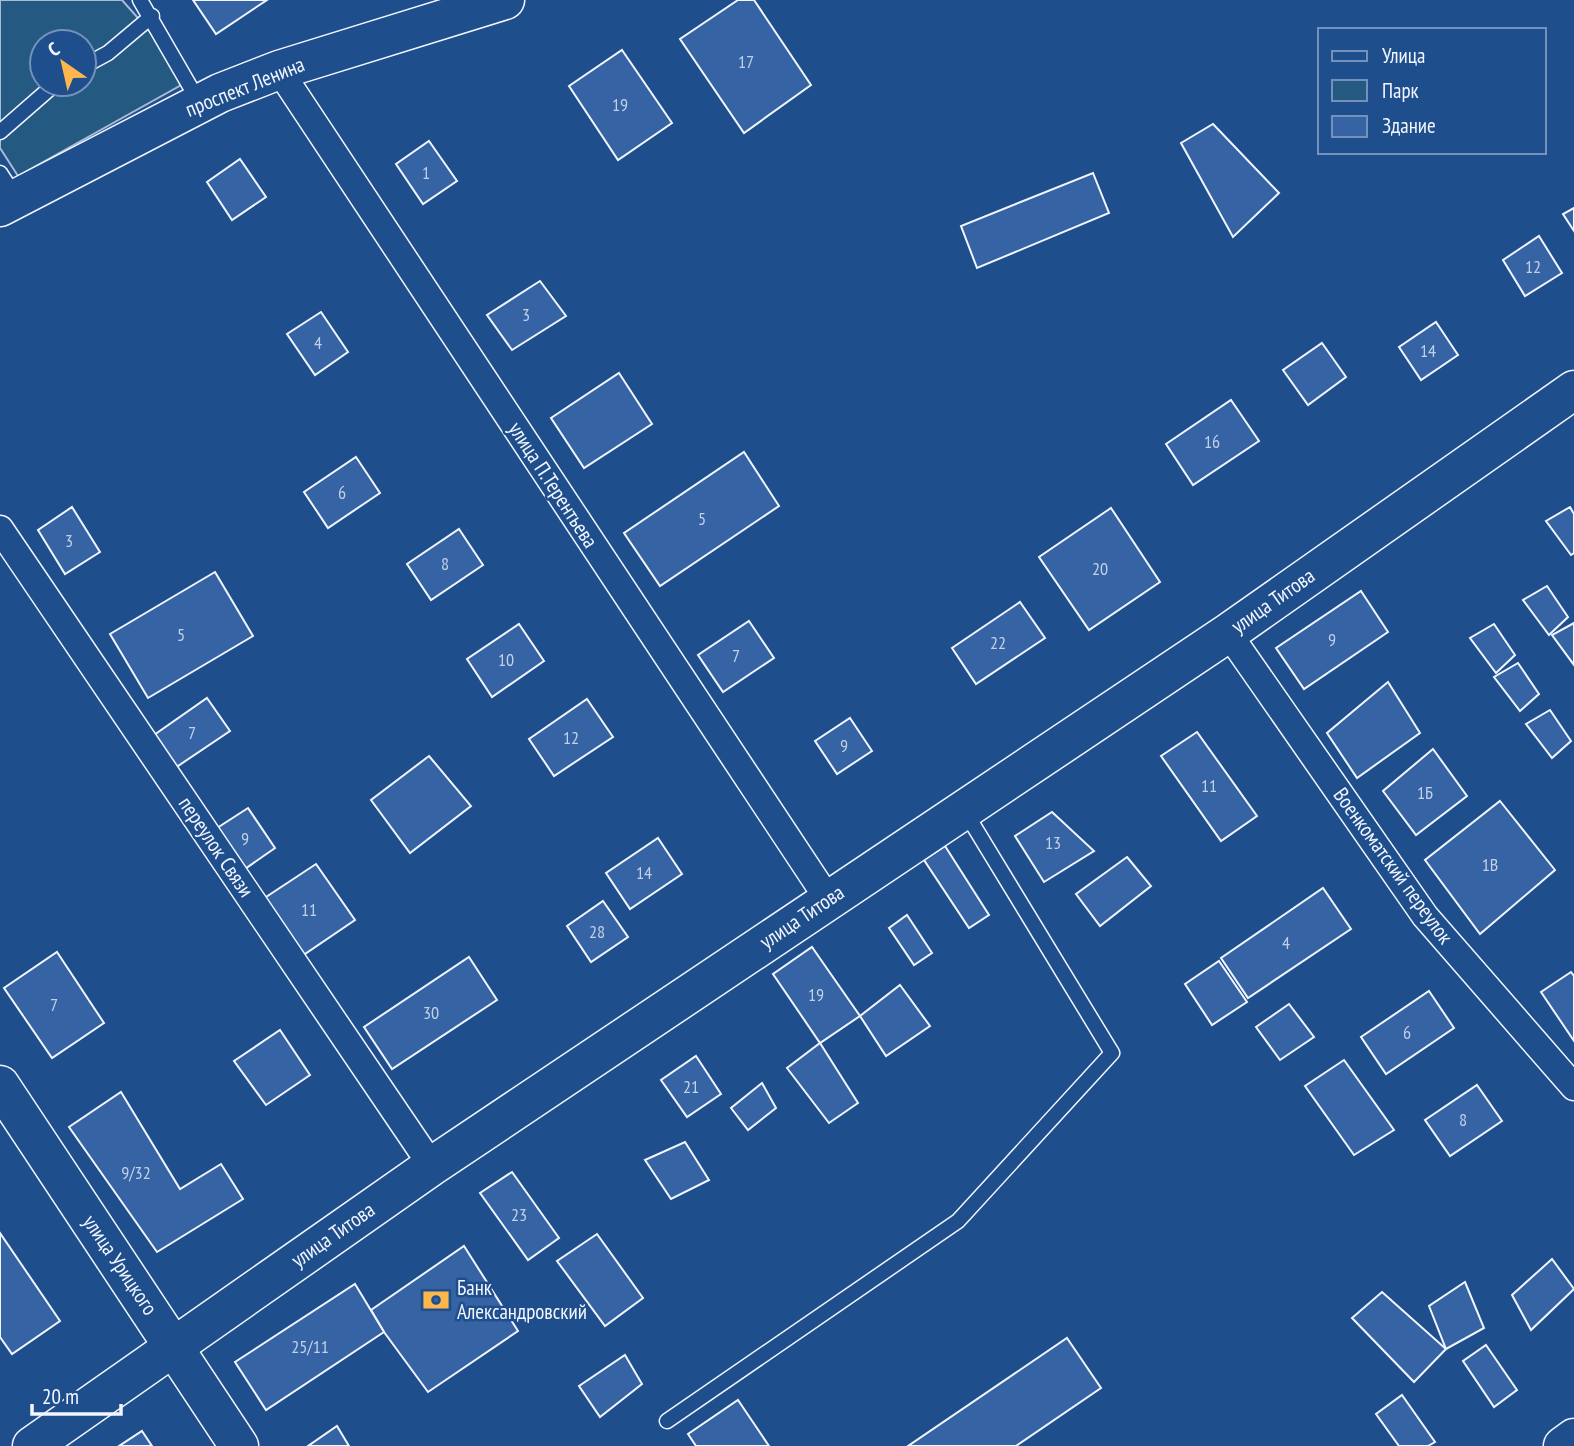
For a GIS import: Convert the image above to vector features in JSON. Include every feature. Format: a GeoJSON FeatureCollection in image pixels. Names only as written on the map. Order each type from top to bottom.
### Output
{"type":"FeatureCollection","features":[{"type":"Feature","properties":{"kind":"street","name":"проспект Ленина"},"geometry":{"type":"LineString","coordinates":[[5,193],[200,103],[279,70],[505,0]]}},
{"type":"Feature","properties":{"kind":"street","name":"улица П.Терентьева"},"geometry":{"type":"LineString","coordinates":[[279,70],[828,899]]}},
{"type":"Feature","properties":{"kind":"street","name":"улица Титова"},"geometry":{"type":"LineString","coordinates":[[32,1446],[432,1166],[1228,633],[1574,390]]}},
{"type":"Feature","properties":{"kind":"street","name":"переулок Связи"},"geometry":{"type":"LineString","coordinates":[[0,528],[432,1166]]}},
{"type":"Feature","properties":{"kind":"street","name":"Военкоматский переулок"},"geometry":{"type":"LineString","coordinates":[[1228,633],[1425,916],[1574,1087]]}},
{"type":"Feature","properties":{"kind":"street","name":"улица Урицкого"},"geometry":{"type":"LineString","coordinates":[[0,1085],[239,1446]]}},
{"type":"Feature","properties":{"kind":"street"},"geometry":{"type":"LineString","coordinates":[[1563,1446],[1574,1438]]}},
{"type":"Feature","properties":{"kind":"lane"},"geometry":{"type":"LineString","coordinates":[[140,0],[152,16],[200,103]]}},
{"type":"Feature","properties":{"kind":"lane"},"geometry":{"type":"LineString","coordinates":[[98,58],[152,16]]}},
{"type":"Feature","properties":{"kind":"lane"},"geometry":{"type":"LineString","coordinates":[[0,132],[39,98]]}},
{"type":"Feature","properties":{"kind":"lane"},"geometry":{"type":"LineString","coordinates":[[667,1421],[958,1221],[1112,1053],[964,808]]}},
{"type":"Feature","properties":{"kind":"green space"},"geometry":{"type":"Polygon","coordinates":[[[0,0],[122,0],[192,79],[18,176],[0,148],[0,0]]]}},
{"type":"Feature","properties":{"kind":"building"},"geometry":{"type":"Polygon","coordinates":[[[193,0],[267,0],[216,34],[193,0]]]}},
{"type":"Feature","properties":{"kind":"building"},"geometry":{"type":"Polygon","coordinates":[[[738,0],[754,0],[811,85],[744,133],[680,39],[738,0]]]}},
{"type":"Feature","properties":{"kind":"building"},"geometry":{"type":"Polygon","coordinates":[[[622,50],[672,123],[618,160],[569,86],[622,50]]]}},
{"type":"Feature","properties":{"kind":"building"},"geometry":{"type":"Polygon","coordinates":[[[1213,124],[1279,193],[1233,237],[1181,143],[1213,124]]]}},
{"type":"Feature","properties":{"kind":"building"},"geometry":{"type":"Polygon","coordinates":[[[429,141],[457,181],[423,204],[396,164],[429,141]]]}},
{"type":"Feature","properties":{"kind":"building"},"geometry":{"type":"Polygon","coordinates":[[[240,159],[266,197],[232,220],[207,182],[240,159]]]}},
{"type":"Feature","properties":{"kind":"building"},"geometry":{"type":"Polygon","coordinates":[[[1093,173],[1109,213],[977,268],[961,226],[1093,173]]]}},
{"type":"Feature","properties":{"kind":"building"},"geometry":{"type":"Polygon","coordinates":[[[1574,208],[1574,231],[1563,214],[1574,208]]]}},
{"type":"Feature","properties":{"kind":"building"},"geometry":{"type":"Polygon","coordinates":[[[1539,236],[1562,273],[1525,296],[1503,260],[1539,236]]]}},
{"type":"Feature","properties":{"kind":"building"},"geometry":{"type":"Polygon","coordinates":[[[540,281],[566,316],[512,350],[487,315],[540,281]]]}},
{"type":"Feature","properties":{"kind":"building"},"geometry":{"type":"Polygon","coordinates":[[[321,312],[348,352],[315,375],[287,334],[321,312]]]}},
{"type":"Feature","properties":{"kind":"building"},"geometry":{"type":"Polygon","coordinates":[[[1436,322],[1458,355],[1421,380],[1399,347],[1436,322]]]}},
{"type":"Feature","properties":{"kind":"building"},"geometry":{"type":"Polygon","coordinates":[[[1322,343],[1346,377],[1308,405],[1283,370],[1322,343]]]}},
{"type":"Feature","properties":{"kind":"building"},"geometry":{"type":"Polygon","coordinates":[[[619,373],[652,424],[584,468],[551,418],[619,373]]]}},
{"type":"Feature","properties":{"kind":"building"},"geometry":{"type":"Polygon","coordinates":[[[1231,400],[1259,441],[1193,485],[1166,444],[1231,400]]]}},
{"type":"Feature","properties":{"kind":"building"},"geometry":{"type":"Polygon","coordinates":[[[744,452],[779,506],[660,586],[624,533],[744,452]]]}},
{"type":"Feature","properties":{"kind":"building"},"geometry":{"type":"Polygon","coordinates":[[[356,457],[380,493],[328,528],[304,492],[356,457]]]}},
{"type":"Feature","properties":{"kind":"building"},"geometry":{"type":"Polygon","coordinates":[[[72,507],[100,552],[65,574],[38,530],[72,507]]]}},
{"type":"Feature","properties":{"kind":"building"},"geometry":{"type":"Polygon","coordinates":[[[1570,507],[1574,514],[1574,553],[1571,555],[1546,521],[1570,507]]]}},
{"type":"Feature","properties":{"kind":"building"},"geometry":{"type":"Polygon","coordinates":[[[1111,508],[1160,582],[1089,630],[1039,557],[1111,508]]]}},
{"type":"Feature","properties":{"kind":"building"},"geometry":{"type":"Polygon","coordinates":[[[459,529],[483,565],[431,600],[407,564],[459,529]]]}},
{"type":"Feature","properties":{"kind":"building"},"geometry":{"type":"Polygon","coordinates":[[[215,572],[253,636],[148,698],[110,634],[215,572]]]}},
{"type":"Feature","properties":{"kind":"building"},"geometry":{"type":"Polygon","coordinates":[[[1547,586],[1568,617],[1549,635],[1523,600],[1547,586]]]}},
{"type":"Feature","properties":{"kind":"building"},"geometry":{"type":"Polygon","coordinates":[[[1361,591],[1388,632],[1304,689],[1276,648],[1361,591]]]}},
{"type":"Feature","properties":{"kind":"building"},"geometry":{"type":"Polygon","coordinates":[[[1020,602],[1045,638],[976,684],[952,648],[1020,602]]]}},
{"type":"Feature","properties":{"kind":"building"},"geometry":{"type":"Polygon","coordinates":[[[749,621],[774,658],[723,692],[698,655],[749,621]]]}},
{"type":"Feature","properties":{"kind":"building"},"geometry":{"type":"Polygon","coordinates":[[[1574,623],[1574,665],[1552,635],[1574,623]]]}},
{"type":"Feature","properties":{"kind":"building"},"geometry":{"type":"Polygon","coordinates":[[[519,624],[544,661],[492,697],[467,659],[519,624]]]}},
{"type":"Feature","properties":{"kind":"building"},"geometry":{"type":"Polygon","coordinates":[[[1494,624],[1515,655],[1496,673],[1470,638],[1494,624]]]}},
{"type":"Feature","properties":{"kind":"building"},"geometry":{"type":"Polygon","coordinates":[[[1518,663],[1539,694],[1520,711],[1494,677],[1518,663]]]}},
{"type":"Feature","properties":{"kind":"building"},"geometry":{"type":"Polygon","coordinates":[[[1388,682],[1420,733],[1357,778],[1327,733],[1388,682]]]}},
{"type":"Feature","properties":{"kind":"building"},"geometry":{"type":"Polygon","coordinates":[[[207,698],[230,731],[175,768],[154,735],[207,698]]]}},
{"type":"Feature","properties":{"kind":"building"},"geometry":{"type":"Polygon","coordinates":[[[587,699],[613,737],[554,776],[529,739],[587,699]]]}},
{"type":"Feature","properties":{"kind":"building"},"geometry":{"type":"Polygon","coordinates":[[[1550,710],[1571,741],[1552,758],[1526,724],[1550,710]]]}},
{"type":"Feature","properties":{"kind":"building"},"geometry":{"type":"Polygon","coordinates":[[[850,718],[872,751],[837,774],[815,741],[850,718]]]}},
{"type":"Feature","properties":{"kind":"building"},"geometry":{"type":"Polygon","coordinates":[[[1197,732],[1257,816],[1221,841],[1161,756],[1197,732]]]}},
{"type":"Feature","properties":{"kind":"building"},"geometry":{"type":"Polygon","coordinates":[[[1433,749],[1467,796],[1416,835],[1383,791],[1433,749]]]}},
{"type":"Feature","properties":{"kind":"building"},"geometry":{"type":"Polygon","coordinates":[[[429,756],[471,806],[410,853],[371,800],[429,756]]]}},
{"type":"Feature","properties":{"kind":"building"},"geometry":{"type":"Polygon","coordinates":[[[1500,801],[1555,870],[1480,934],[1425,860],[1500,801]]]}},
{"type":"Feature","properties":{"kind":"building"},"geometry":{"type":"Polygon","coordinates":[[[248,808],[275,848],[242,871],[214,830],[248,808]]]}},
{"type":"Feature","properties":{"kind":"building"},"geometry":{"type":"Polygon","coordinates":[[[1052,812],[1094,851],[1044,882],[1015,836],[1052,812]]]}},
{"type":"Feature","properties":{"kind":"building"},"geometry":{"type":"Polygon","coordinates":[[[658,838],[682,874],[630,909],[606,873],[658,838]]]}},
{"type":"Feature","properties":{"kind":"building"},"geometry":{"type":"Polygon","coordinates":[[[945,846],[989,915],[969,928],[924,860],[945,846]]]}},
{"type":"Feature","properties":{"kind":"building"},"geometry":{"type":"Polygon","coordinates":[[[1127,857],[1151,886],[1100,926],[1076,894],[1127,857]]]}},
{"type":"Feature","properties":{"kind":"building"},"geometry":{"type":"Polygon","coordinates":[[[316,864],[355,920],[299,958],[263,899],[316,864]]]}},
{"type":"Feature","properties":{"kind":"building"},"geometry":{"type":"Polygon","coordinates":[[[1323,888],[1351,929],[1248,998],[1221,958],[1323,888]]]}},
{"type":"Feature","properties":{"kind":"building"},"geometry":{"type":"Polygon","coordinates":[[[603,901],[628,937],[591,962],[567,926],[603,901]]]}},
{"type":"Feature","properties":{"kind":"building"},"geometry":{"type":"Polygon","coordinates":[[[907,915],[932,953],[914,965],[889,928],[907,915]]]}},
{"type":"Feature","properties":{"kind":"building"},"geometry":{"type":"Polygon","coordinates":[[[812,947],[860,1016],[820,1043],[773,974],[812,947]]]}},
{"type":"Feature","properties":{"kind":"building"},"geometry":{"type":"Polygon","coordinates":[[[57,952],[104,1023],[52,1058],[4,988],[57,952]]]}},
{"type":"Feature","properties":{"kind":"building"},"geometry":{"type":"Polygon","coordinates":[[[469,957],[497,1000],[392,1069],[364,1027],[469,957]]]}},
{"type":"Feature","properties":{"kind":"building"},"geometry":{"type":"Polygon","coordinates":[[[1219,961],[1247,1002],[1212,1025],[1185,984],[1219,961]]]}},
{"type":"Feature","properties":{"kind":"building"},"geometry":{"type":"Polygon","coordinates":[[[1571,972],[1574,976],[1574,1041],[1541,992],[1571,972]]]}},
{"type":"Feature","properties":{"kind":"building"},"geometry":{"type":"Polygon","coordinates":[[[900,985],[930,1026],[886,1056],[860,1016],[900,985]]]}},
{"type":"Feature","properties":{"kind":"building"},"geometry":{"type":"Polygon","coordinates":[[[1429,991],[1454,1028],[1386,1074],[1361,1037],[1429,991]]]}},
{"type":"Feature","properties":{"kind":"building"},"geometry":{"type":"Polygon","coordinates":[[[1289,1004],[1314,1037],[1280,1060],[1256,1027],[1289,1004]]]}},
{"type":"Feature","properties":{"kind":"building"},"geometry":{"type":"Polygon","coordinates":[[[280,1030],[310,1075],[266,1105],[234,1061],[280,1030]]]}},
{"type":"Feature","properties":{"kind":"building"},"geometry":{"type":"Polygon","coordinates":[[[820,1043],[858,1103],[829,1123],[787,1068],[820,1043]]]}},
{"type":"Feature","properties":{"kind":"building"},"geometry":{"type":"Polygon","coordinates":[[[696,1056],[721,1094],[687,1117],[661,1080],[696,1056]]]}},
{"type":"Feature","properties":{"kind":"building"},"geometry":{"type":"Polygon","coordinates":[[[1344,1060],[1394,1130],[1354,1155],[1305,1086],[1344,1060]]]}},
{"type":"Feature","properties":{"kind":"building"},"geometry":{"type":"Polygon","coordinates":[[[762,1083],[776,1108],[748,1130],[731,1108],[762,1083]]]}},
{"type":"Feature","properties":{"kind":"building"},"geometry":{"type":"Polygon","coordinates":[[[1477,1085],[1502,1121],[1450,1156],[1425,1120],[1477,1085]]]}},
{"type":"Feature","properties":{"kind":"building"},"geometry":{"type":"Polygon","coordinates":[[[121,1092],[180,1189],[221,1164],[243,1199],[157,1252],[69,1127],[121,1092]]]}},
{"type":"Feature","properties":{"kind":"building"},"geometry":{"type":"Polygon","coordinates":[[[685,1142],[709,1180],[671,1199],[645,1160],[685,1142]]]}},
{"type":"Feature","properties":{"kind":"building"},"geometry":{"type":"Polygon","coordinates":[[[512,1172],[559,1238],[528,1260],[480,1193],[512,1172]]]}},
{"type":"Feature","properties":{"kind":"building"},"geometry":{"type":"Polygon","coordinates":[[[0,1233],[60,1321],[12,1354],[0,1337],[0,1233]]]}},
{"type":"Feature","properties":{"kind":"building"},"geometry":{"type":"Polygon","coordinates":[[[597,1234],[643,1298],[605,1326],[557,1261],[597,1234]]]}},
{"type":"Feature","properties":{"kind":"building"},"geometry":{"type":"Polygon","coordinates":[[[464,1246],[518,1331],[428,1392],[371,1310],[464,1246]]]}},
{"type":"Feature","properties":{"kind":"building"},"geometry":{"type":"Polygon","coordinates":[[[1552,1259],[1574,1289],[1531,1330],[1512,1295],[1552,1259]]]}},
{"type":"Feature","properties":{"kind":"building"},"geometry":{"type":"Polygon","coordinates":[[[1465,1282],[1484,1328],[1446,1349],[1429,1306],[1465,1282]]]}},
{"type":"Feature","properties":{"kind":"building"},"geometry":{"type":"Polygon","coordinates":[[[355,1284],[384,1332],[266,1410],[235,1362],[355,1284]]]}},
{"type":"Feature","properties":{"kind":"building"},"geometry":{"type":"Polygon","coordinates":[[[1382,1292],[1446,1349],[1414,1382],[1352,1318],[1382,1292]]]}},
{"type":"Feature","properties":{"kind":"building"},"geometry":{"type":"Polygon","coordinates":[[[1067,1338],[1101,1388],[1016,1446],[908,1446],[1067,1338]]]}},
{"type":"Feature","properties":{"kind":"building"},"geometry":{"type":"Polygon","coordinates":[[[1486,1345],[1517,1390],[1494,1407],[1463,1361],[1486,1345]]]}},
{"type":"Feature","properties":{"kind":"building"},"geometry":{"type":"Polygon","coordinates":[[[625,1355],[642,1384],[600,1417],[579,1386],[625,1355]]]}},
{"type":"Feature","properties":{"kind":"building"},"geometry":{"type":"Polygon","coordinates":[[[1402,1395],[1435,1442],[1428,1446],[1399,1446],[1376,1414],[1402,1395]]]}},
{"type":"Feature","properties":{"kind":"building"},"geometry":{"type":"Polygon","coordinates":[[[738,1400],[769,1446],[696,1446],[688,1434],[738,1400]]]}},
{"type":"Feature","properties":{"kind":"building"},"geometry":{"type":"Polygon","coordinates":[[[337,1426],[349,1446],[308,1446],[337,1426]]]}},
{"type":"Feature","properties":{"kind":"building"},"geometry":{"type":"Polygon","coordinates":[[[142,1431],[152,1446],[119,1446],[142,1431]]]}},
{"type":"Feature","properties":{"kind":"place","name":"Банк Александровский"},"geometry":{"type":"Point","coordinates":[436,1300]}}]}
